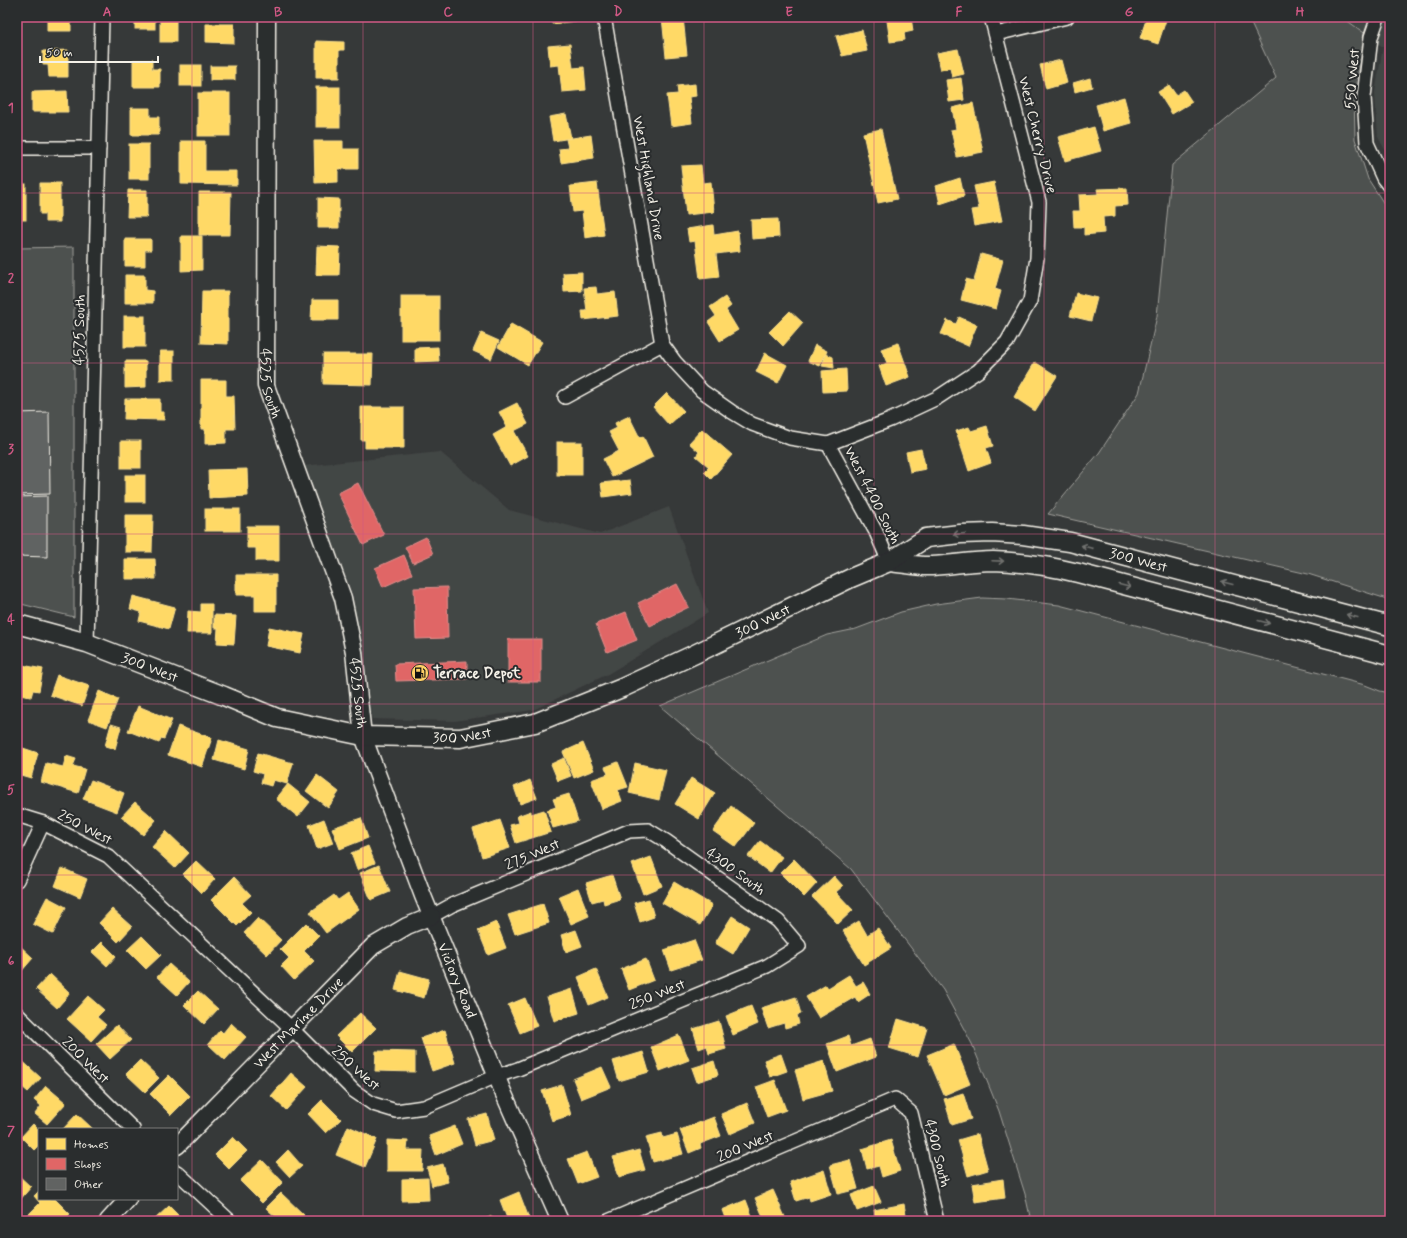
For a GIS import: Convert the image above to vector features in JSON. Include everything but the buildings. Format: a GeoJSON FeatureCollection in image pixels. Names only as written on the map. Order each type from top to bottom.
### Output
{"type":"FeatureCollection","features":[{"type":"Feature","properties":{"kind":"main road","name":"300 West"},"geometry":{"type":"LineString","coordinates":[[17,624],[87,643],[278,718],[363,736],[460,738],[535,723],[622,688],[851,578],[889,562],[926,538],[977,533],[1008,534],[1031,536],[1077,544],[1390,626]]}},
{"type":"Feature","properties":{"kind":"main road","name":"300 West"},"geometry":{"type":"LineString","coordinates":[[889,562],[931,566],[962,562],[1021,562],[1056,568],[1390,655]]}},
{"type":"Feature","properties":{"kind":"street","name":"4575 South"},"geometry":{"type":"LineString","coordinates":[[87,643],[102,17]]}},
{"type":"Feature","properties":{"kind":"street","name":"4525 South"},"geometry":{"type":"LineString","coordinates":[[267,17],[266,386],[343,598],[354,652],[363,736]]}},
{"type":"Feature","properties":{"kind":"street","name":"West Highland Drive"},"geometry":{"type":"LineString","coordinates":[[604,17],[662,344],[675,362],[702,391],[732,412],[752,424],[790,438],[828,444]]}},
{"type":"Feature","properties":{"kind":"street","name":"West Cherry Drive"},"geometry":{"type":"LineString","coordinates":[[828,444],[890,420],[937,398],[978,371],[1007,342],[1030,301],[1037,258],[1039,202],[991,17]]}},
{"type":"Feature","properties":{"kind":"street"},"geometry":{"type":"LineString","coordinates":[[996,34],[1067,17]]}},
{"type":"Feature","properties":{"kind":"street","name":"550 West"},"geometry":{"type":"LineString","coordinates":[[1378,17],[1371,37],[1364,97],[1367,143],[1383,178],[1390,187]]}},
{"type":"Feature","properties":{"kind":"street"},"geometry":{"type":"LineString","coordinates":[[17,148],[99,148]]}},
{"type":"Feature","properties":{"kind":"street"},"geometry":{"type":"LineString","coordinates":[[565,397],[662,344]]}},
{"type":"Feature","properties":{"kind":"street","name":"West 4400 South"},"geometry":{"type":"LineString","coordinates":[[828,444],[876,532],[889,562]]}},
{"type":"Feature","properties":{"kind":"street","name":"Victory Road"},"geometry":{"type":"LineString","coordinates":[[363,736],[432,916],[497,1076],[560,1221]]}},
{"type":"Feature","properties":{"kind":"street","name":"250 West"},"geometry":{"type":"LineString","coordinates":[[17,815],[43,824],[108,856],[292,1029],[354,1090],[373,1104],[396,1111],[424,1107],[767,966],[799,946]]}},
{"type":"Feature","properties":{"kind":"street"},"geometry":{"type":"LineString","coordinates":[[17,880],[43,824]]}},
{"type":"Feature","properties":{"kind":"street","name":"275 West"},"geometry":{"type":"LineString","coordinates":[[432,916],[452,905],[629,831],[648,830]]}},
{"type":"Feature","properties":{"kind":"street","name":"4300 South"},"geometry":{"type":"LineString","coordinates":[[648,830],[666,841],[778,921],[799,946]]}},
{"type":"Feature","properties":{"kind":"street","name":"West Marine Drive"},"geometry":{"type":"LineString","coordinates":[[178,1145],[373,946],[407,926],[432,916]]}},
{"type":"Feature","properties":{"kind":"street","name":"200 West"},"geometry":{"type":"LineString","coordinates":[[17,1014],[132,1128]]}},
{"type":"Feature","properties":{"kind":"street","name":"4300 South"},"geometry":{"type":"LineString","coordinates":[[895,1100],[911,1113],[937,1221]]}},
{"type":"Feature","properties":{"kind":"street","name":"200 West"},"geometry":{"type":"LineString","coordinates":[[608,1221],[895,1100]]}},
{"type":"Feature","properties":{"kind":"street"},"geometry":{"type":"LineString","coordinates":[[178,1173],[230,1221]]}},
{"type":"Feature","properties":{"kind":"street"},"geometry":{"type":"LineString","coordinates":[[108,1221],[127,1200]]}},
{"type":"Feature","properties":{"kind":"shaded area"},"geometry":{"type":"Polygon","coordinates":[[[1248,17],[1342,17],[1367,35],[1354,91],[1355,139],[1368,179],[1390,213],[1390,600],[1308,574],[1048,514],[1099,453],[1139,393],[1157,316],[1172,165],[1276,78],[1248,17]]]}},
{"type":"Feature","properties":{"kind":"shaded area"},"geometry":{"type":"Polygon","coordinates":[[[1342,17],[1390,17],[1390,159],[1378,137],[1375,93],[1383,47],[1342,17]]]}},
{"type":"Feature","properties":{"kind":"shaded area"},"geometry":{"type":"Polygon","coordinates":[[[74,247],[74,617],[17,603],[17,248],[74,247]]]}},
{"type":"Feature","properties":{"kind":"shaded area"},"geometry":{"type":"Polygon","coordinates":[[[440,452],[509,510],[600,534],[669,507],[708,613],[608,674],[533,710],[454,721],[372,719],[353,596],[302,466],[440,452]]]}},
{"type":"Feature","properties":{"kind":"shaded area"},"geometry":{"type":"Polygon","coordinates":[[[982,598],[1007,599],[1059,605],[1365,685],[1390,693],[1390,1221],[1031,1221],[1025,1194],[999,1111],[972,1044],[943,990],[851,869],[660,706],[827,635],[856,629],[901,612],[936,604],[982,598]]]}},
{"type":"Feature","properties":{"kind":"place","name":"Terrace Depot"},"geometry":{"type":"Point","coordinates":[420,673]}}]}
